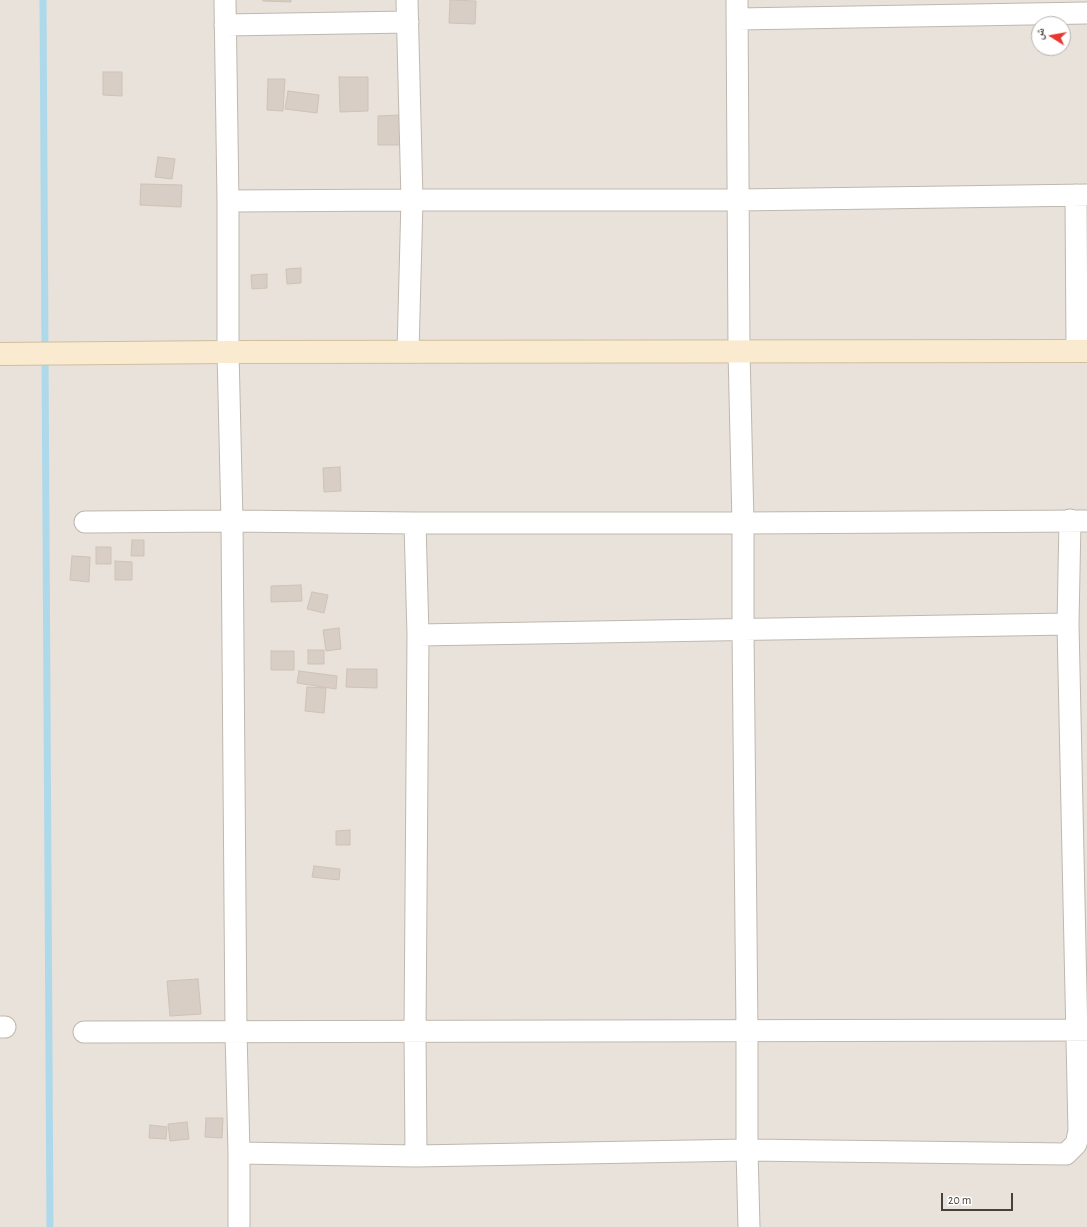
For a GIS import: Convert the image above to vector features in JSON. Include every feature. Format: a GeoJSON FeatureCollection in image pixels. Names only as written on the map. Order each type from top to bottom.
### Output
{"type":"FeatureCollection","features":[{"type":"Feature","properties":{"kind":"street"},"geometry":{"type":"LineString","coordinates":[[225,0],[239,1227]]}},
{"type":"Feature","properties":{"kind":"street"},"geometry":{"type":"LineString","coordinates":[[407,0],[412,200],[408,352]]}},
{"type":"Feature","properties":{"kind":"street"},"geometry":{"type":"LineString","coordinates":[[749,1227],[746,1150],[747,1031],[742,630],[743,523],[738,200],[737,9],[1078,9]]}},
{"type":"Feature","properties":{"kind":"street"},"geometry":{"type":"LineString","coordinates":[[225,24],[408,22]]}},
{"type":"Feature","properties":{"kind":"street"},"geometry":{"type":"LineString","coordinates":[[0,354],[27,355],[228,352],[1082,351],[1081,195],[738,200],[228,201]]}},
{"type":"Feature","properties":{"kind":"street"},"geometry":{"type":"LineString","coordinates":[[85,522],[232,521],[414,523],[743,523],[1079,520],[1068,624],[1082,1030],[1079,1131],[1076,1144],[1066,1154],[746,1150],[416,1156],[239,1152]]}},
{"type":"Feature","properties":{"kind":"street"},"geometry":{"type":"LineString","coordinates":[[414,523],[418,634],[415,1031],[416,1156]]}},
{"type":"Feature","properties":{"kind":"street"},"geometry":{"type":"LineString","coordinates":[[418,634],[1068,624]]}},
{"type":"Feature","properties":{"kind":"street"},"geometry":{"type":"LineString","coordinates":[[84,1032],[1082,1030]]}},
{"type":"Feature","properties":{"kind":"shaded area"},"geometry":{"type":"Polygon","coordinates":[[[0,0],[1087,0],[1087,1227],[0,1227],[0,0]]]}},
{"type":"Feature","properties":{"kind":"building"},"geometry":{"type":"Polygon","coordinates":[[[291,0],[291,2],[263,1],[291,0]]]}},
{"type":"Feature","properties":{"kind":"building"},"geometry":{"type":"Polygon","coordinates":[[[450,0],[476,1],[475,24],[449,23],[450,0]]]}},
{"type":"Feature","properties":{"kind":"building"},"geometry":{"type":"Polygon","coordinates":[[[103,72],[122,72],[122,96],[103,95],[103,72]]]}},
{"type":"Feature","properties":{"kind":"building"},"geometry":{"type":"Polygon","coordinates":[[[339,77],[368,77],[368,111],[340,112],[339,77]]]}},
{"type":"Feature","properties":{"kind":"building"},"geometry":{"type":"Polygon","coordinates":[[[268,79],[285,79],[283,111],[267,110],[268,79]]]}},
{"type":"Feature","properties":{"kind":"building"},"geometry":{"type":"Polygon","coordinates":[[[288,91],[319,95],[317,113],[285,109],[288,91]]]}},
{"type":"Feature","properties":{"kind":"building"},"geometry":{"type":"Polygon","coordinates":[[[401,115],[401,145],[378,145],[378,116],[401,115]]]}},
{"type":"Feature","properties":{"kind":"building"},"geometry":{"type":"Polygon","coordinates":[[[158,157],[175,159],[172,179],[155,177],[158,157]]]}},
{"type":"Feature","properties":{"kind":"building"},"geometry":{"type":"Polygon","coordinates":[[[141,184],[182,185],[181,207],[140,205],[141,184]]]}},
{"type":"Feature","properties":{"kind":"building"},"geometry":{"type":"Polygon","coordinates":[[[301,268],[301,283],[287,284],[286,269],[301,268]]]}},
{"type":"Feature","properties":{"kind":"building"},"geometry":{"type":"Polygon","coordinates":[[[267,274],[267,288],[252,289],[251,275],[267,274]]]}},
{"type":"Feature","properties":{"kind":"building"},"geometry":{"type":"Polygon","coordinates":[[[340,467],[341,491],[324,492],[323,468],[340,467]]]}},
{"type":"Feature","properties":{"kind":"building"},"geometry":{"type":"Polygon","coordinates":[[[132,540],[144,540],[144,556],[131,556],[132,540]]]}},
{"type":"Feature","properties":{"kind":"building"},"geometry":{"type":"Polygon","coordinates":[[[96,547],[111,547],[111,564],[96,564],[96,547]]]}},
{"type":"Feature","properties":{"kind":"building"},"geometry":{"type":"Polygon","coordinates":[[[72,556],[90,557],[89,582],[70,580],[72,556]]]}},
{"type":"Feature","properties":{"kind":"building"},"geometry":{"type":"Polygon","coordinates":[[[115,561],[132,562],[132,580],[115,580],[115,561]]]}},
{"type":"Feature","properties":{"kind":"building"},"geometry":{"type":"Polygon","coordinates":[[[301,585],[302,601],[271,602],[271,586],[301,585]]]}},
{"type":"Feature","properties":{"kind":"building"},"geometry":{"type":"Polygon","coordinates":[[[312,592],[328,595],[324,613],[307,609],[312,592]]]}},
{"type":"Feature","properties":{"kind":"building"},"geometry":{"type":"Polygon","coordinates":[[[339,628],[341,649],[326,651],[323,630],[339,628]]]}},
{"type":"Feature","properties":{"kind":"building"},"geometry":{"type":"Polygon","coordinates":[[[308,650],[324,650],[324,664],[308,664],[308,650]]]}},
{"type":"Feature","properties":{"kind":"building"},"geometry":{"type":"Polygon","coordinates":[[[271,651],[294,651],[294,670],[271,670],[271,651]]]}},
{"type":"Feature","properties":{"kind":"building"},"geometry":{"type":"Polygon","coordinates":[[[347,669],[377,669],[377,688],[346,687],[347,669]]]}},
{"type":"Feature","properties":{"kind":"building"},"geometry":{"type":"Polygon","coordinates":[[[299,671],[337,676],[336,689],[297,683],[299,671]]]}},
{"type":"Feature","properties":{"kind":"building"},"geometry":{"type":"Polygon","coordinates":[[[307,687],[326,688],[324,713],[305,711],[307,687]]]}},
{"type":"Feature","properties":{"kind":"building"},"geometry":{"type":"Polygon","coordinates":[[[350,830],[350,845],[336,845],[336,831],[350,830]]]}},
{"type":"Feature","properties":{"kind":"building"},"geometry":{"type":"Polygon","coordinates":[[[314,866],[340,869],[339,880],[312,877],[314,866]]]}},
{"type":"Feature","properties":{"kind":"building"},"geometry":{"type":"Polygon","coordinates":[[[198,979],[201,1014],[170,1016],[167,981],[198,979]]]}},
{"type":"Feature","properties":{"kind":"building"},"geometry":{"type":"Polygon","coordinates":[[[206,1118],[223,1118],[222,1138],[205,1137],[206,1118]]]}},
{"type":"Feature","properties":{"kind":"building"},"geometry":{"type":"Polygon","coordinates":[[[187,1122],[189,1139],[170,1141],[168,1124],[187,1122]]]}},
{"type":"Feature","properties":{"kind":"building"},"geometry":{"type":"Polygon","coordinates":[[[150,1125],[167,1127],[166,1139],[149,1138],[150,1125]]]}},
{"type":"Feature","properties":{"kind":"waterway"},"geometry":{"type":"LineString","coordinates":[[43,0],[50,1227]]}}]}
